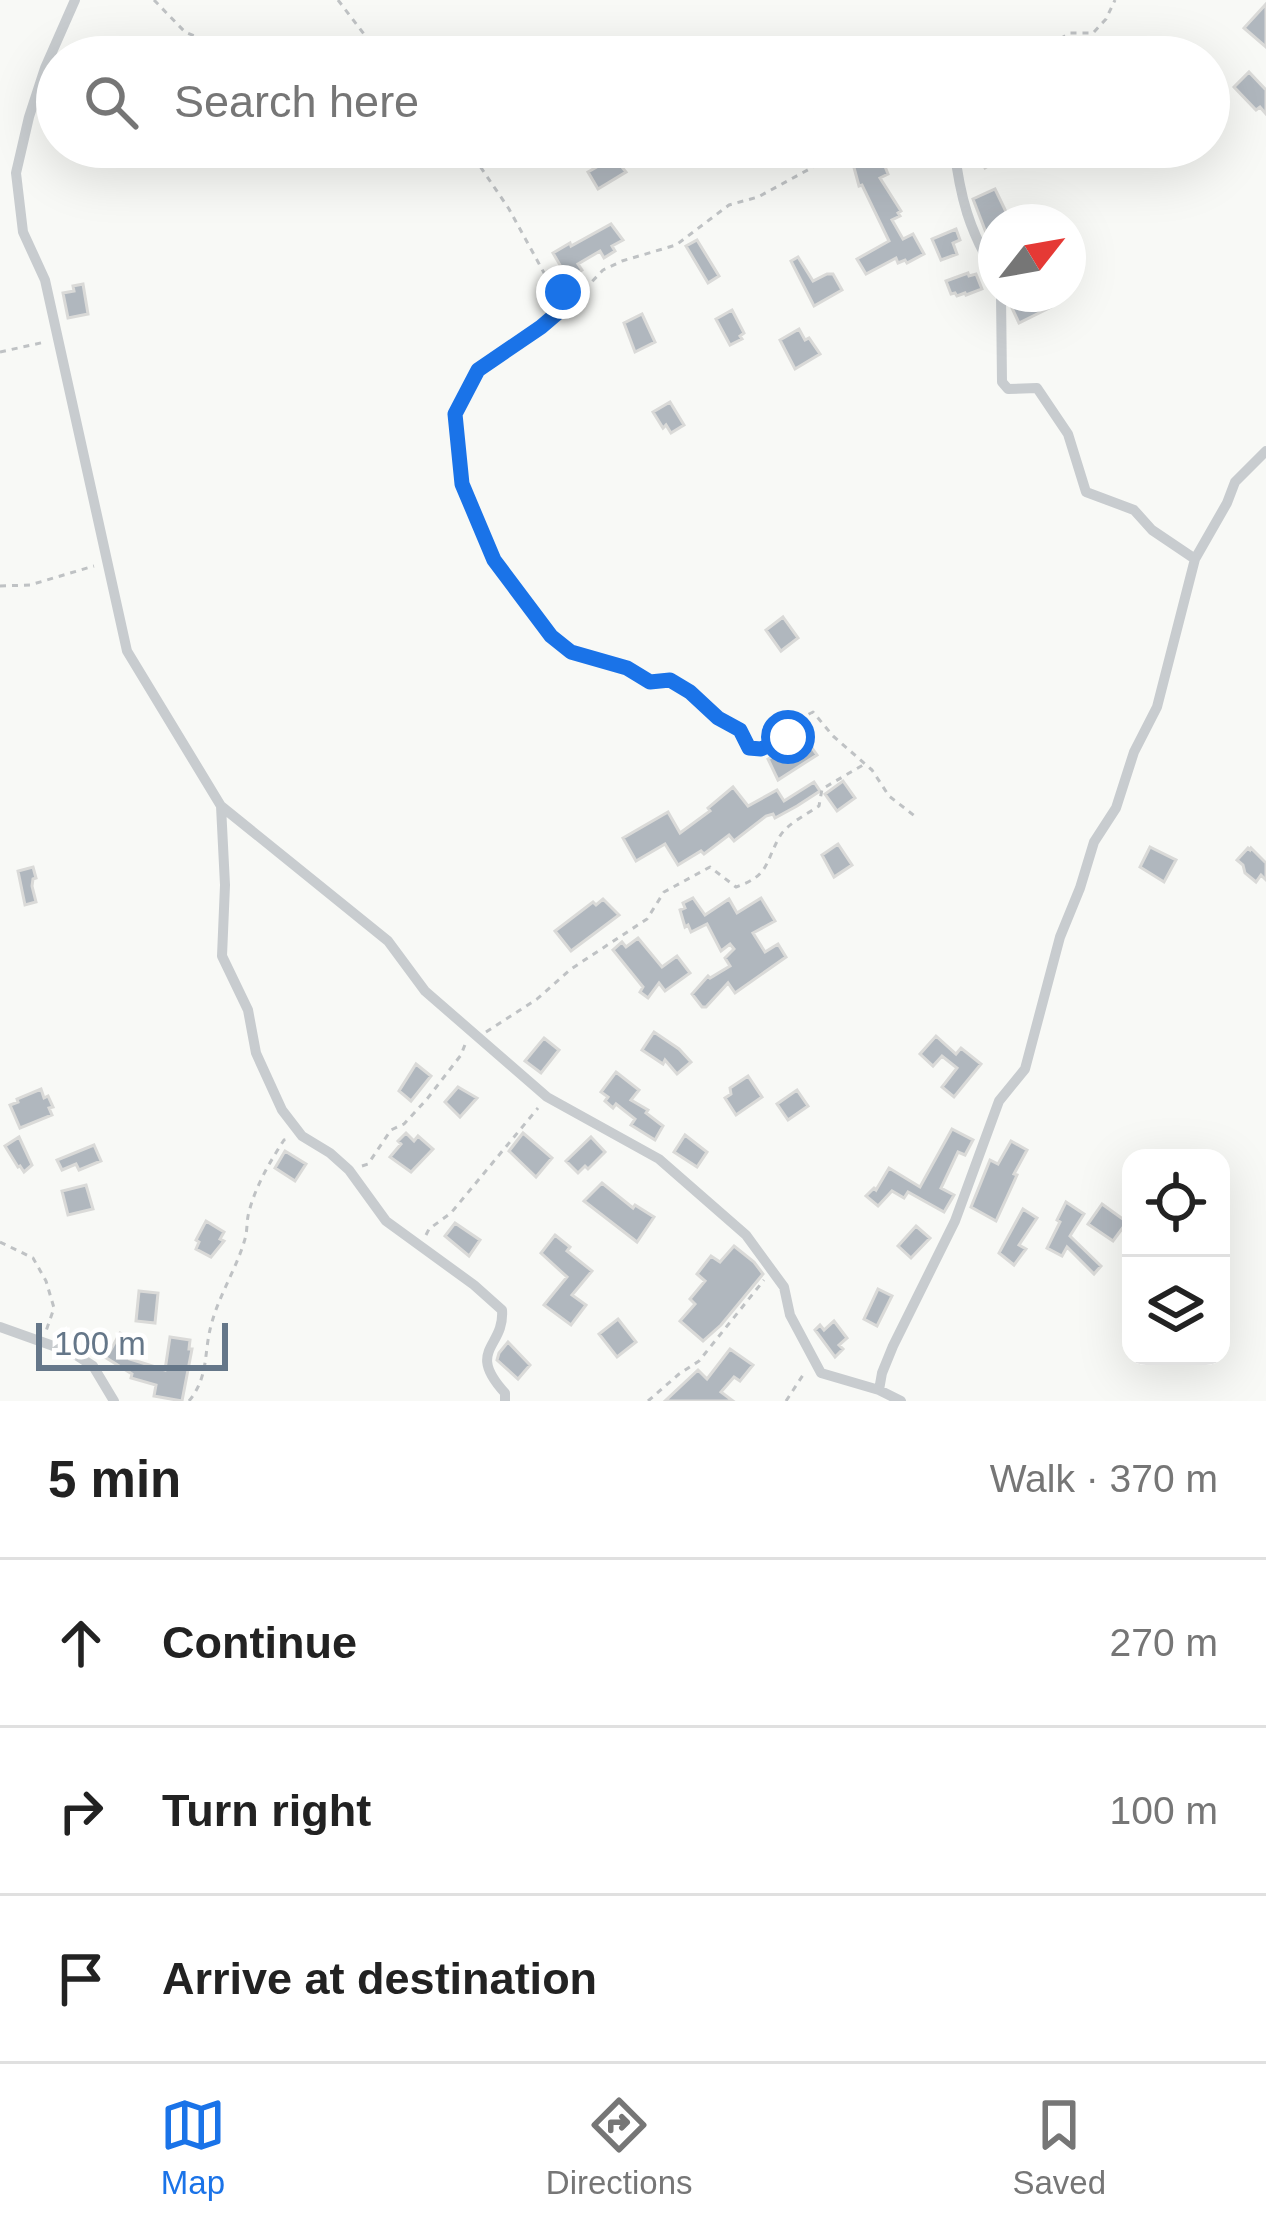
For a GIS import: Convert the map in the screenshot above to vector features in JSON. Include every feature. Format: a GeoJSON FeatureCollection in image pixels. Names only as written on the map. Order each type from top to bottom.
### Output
{"type":"FeatureCollection","features":[{"type":"Feature","properties":{"kind":"street"},"geometry":{"type":"LineString","coordinates":[[61,36],[75,0]]}},
{"type":"Feature","properties":{"kind":"street"},"geometry":{"type":"LineString","coordinates":[[36,97],[16,173],[23,232],[44,280],[127,651],[221,806],[388,941],[424,991],[547,1097],[659,1159],[746,1235],[784,1287],[790,1315],[821,1373],[901,1401]]}},
{"type":"Feature","properties":{"kind":"street"},"geometry":{"type":"LineString","coordinates":[[957,168],[962,202],[978,243]]}},
{"type":"Feature","properties":{"kind":"street"},"geometry":{"type":"LineString","coordinates":[[1001,312],[1002,382],[1008,389],[1037,388],[1068,434],[1086,492],[1134,510],[1152,530],[1195,559]]}},
{"type":"Feature","properties":{"kind":"street"},"geometry":{"type":"LineString","coordinates":[[880,1390],[893,1346],[955,1221],[999,1101],[1025,1069],[1060,937],[1094,842],[1116,808],[1156,706],[1195,559],[1235,482],[1266,451]]}},
{"type":"Feature","properties":{"kind":"street"},"geometry":{"type":"LineString","coordinates":[[221,806],[222,956],[248,1010],[256,1054],[282,1110],[302,1136],[349,1170],[386,1221],[502,1310],[503,1322],[486,1363],[505,1401]]}},
{"type":"Feature","properties":{"kind":"street"},"geometry":{"type":"LineString","coordinates":[[0,1327],[73,1353],[93,1366],[114,1401]]}},
{"type":"Feature","properties":{"kind":"path"},"geometry":{"type":"LineString","coordinates":[[154,0],[194,36]]}},
{"type":"Feature","properties":{"kind":"path"},"geometry":{"type":"LineString","coordinates":[[338,0],[365,36]]}},
{"type":"Feature","properties":{"kind":"path"},"geometry":{"type":"LineString","coordinates":[[1065,36],[1093,33],[1115,0]]}},
{"type":"Feature","properties":{"kind":"path"},"geometry":{"type":"LineString","coordinates":[[481,168],[549,281],[563,292],[582,292]]}},
{"type":"Feature","properties":{"kind":"path"},"geometry":{"type":"LineString","coordinates":[[811,168],[758,197],[730,205],[676,245],[603,270],[541,327],[478,370],[455,414],[462,484],[494,560],[551,636],[571,652],[627,668],[650,682],[670,680],[740,730],[749,748],[761,749],[788,737],[804,715],[813,712],[865,764],[889,796],[916,818]]}},
{"type":"Feature","properties":{"kind":"path"},"geometry":{"type":"LineString","coordinates":[[0,352],[57,338]]}},
{"type":"Feature","properties":{"kind":"path"},"geometry":{"type":"LineString","coordinates":[[0,586],[30,585],[107,563]]}},
{"type":"Feature","properties":{"kind":"path"},"geometry":{"type":"LineString","coordinates":[[349,1170],[368,1164],[391,1130],[404,1124],[428,1099],[474,1033],[538,999],[571,969],[647,920],[664,892],[710,867],[736,887],[756,880],[775,852],[781,833],[819,806],[822,790],[865,764]]}},
{"type":"Feature","properties":{"kind":"path"},"geometry":{"type":"LineString","coordinates":[[421,1245],[547,1097]]}},
{"type":"Feature","properties":{"kind":"path"},"geometry":{"type":"LineString","coordinates":[[189,1401],[200,1388],[213,1315],[246,1236],[248,1213],[265,1169],[284,1140],[302,1136]]}},
{"type":"Feature","properties":{"kind":"path"},"geometry":{"type":"LineString","coordinates":[[0,1243],[33,1258],[46,1281],[53,1308],[43,1341]]}},
{"type":"Feature","properties":{"kind":"path"},"geometry":{"type":"LineString","coordinates":[[648,1401],[716,1343],[771,1268]]}},
{"type":"Feature","properties":{"kind":"path"},"geometry":{"type":"LineString","coordinates":[[786,1401],[813,1361]]}},
{"type":"Feature","properties":{"kind":"building"},"geometry":{"type":"Polygon","coordinates":[[[1266,4],[1266,47],[1244,28],[1266,4]]]}},
{"type":"Feature","properties":{"kind":"building"},"geometry":{"type":"Polygon","coordinates":[[[1249,72],[1266,90],[1266,114],[1234,87],[1249,72]]]}},
{"type":"Feature","properties":{"kind":"building"},"geometry":{"type":"Polygon","coordinates":[[[623,168],[626,172],[598,189],[588,172],[623,168]]]}},
{"type":"Feature","properties":{"kind":"building"},"geometry":{"type":"Polygon","coordinates":[[[854,168],[886,168],[888,174],[880,178],[901,211],[892,220],[903,239],[913,234],[924,254],[907,263],[898,263],[896,258],[866,274],[857,259],[889,241],[854,168]]]}},
{"type":"Feature","properties":{"kind":"building"},"geometry":{"type":"Polygon","coordinates":[[[995,189],[1002,204],[978,204],[978,212],[973,199],[995,189]]]}},
{"type":"Feature","properties":{"kind":"building"},"geometry":{"type":"Polygon","coordinates":[[[611,224],[623,240],[612,246],[615,251],[604,258],[600,251],[578,264],[582,270],[568,279],[553,253],[611,224]]]}},
{"type":"Feature","properties":{"kind":"building"},"geometry":{"type":"Polygon","coordinates":[[[956,229],[957,254],[941,260],[932,239],[956,229]]]}},
{"type":"Feature","properties":{"kind":"building"},"geometry":{"type":"Polygon","coordinates":[[[697,240],[719,276],[708,283],[686,246],[697,240]]]}},
{"type":"Feature","properties":{"kind":"building"},"geometry":{"type":"Polygon","coordinates":[[[798,257],[813,281],[833,274],[842,290],[814,306],[791,261],[798,257]]]}},
{"type":"Feature","properties":{"kind":"building"},"geometry":{"type":"Polygon","coordinates":[[[976,274],[978,290],[957,296],[951,294],[946,281],[976,274]]]}},
{"type":"Feature","properties":{"kind":"building"},"geometry":{"type":"Polygon","coordinates":[[[83,284],[88,314],[68,318],[63,293],[83,284]]]}},
{"type":"Feature","properties":{"kind":"building"},"geometry":{"type":"Polygon","coordinates":[[[732,310],[744,333],[730,345],[716,319],[732,310]]]}},
{"type":"Feature","properties":{"kind":"building"},"geometry":{"type":"Polygon","coordinates":[[[1014,312],[1041,312],[1019,323],[1014,312]]]}},
{"type":"Feature","properties":{"kind":"building"},"geometry":{"type":"Polygon","coordinates":[[[642,314],[655,342],[635,352],[624,323],[642,314]]]}},
{"type":"Feature","properties":{"kind":"building"},"geometry":{"type":"Polygon","coordinates":[[[799,329],[820,354],[795,369],[780,340],[799,329]]]}},
{"type":"Feature","properties":{"kind":"building"},"geometry":{"type":"Polygon","coordinates":[[[670,402],[684,425],[671,433],[653,412],[670,402]]]}},
{"type":"Feature","properties":{"kind":"building"},"geometry":{"type":"Polygon","coordinates":[[[783,617],[798,638],[781,651],[766,630],[783,617]]]}},
{"type":"Feature","properties":{"kind":"building"},"geometry":{"type":"Polygon","coordinates":[[[805,738],[817,755],[778,780],[768,759],[805,738]]]}},
{"type":"Feature","properties":{"kind":"building"},"geometry":{"type":"Polygon","coordinates":[[[843,781],[855,798],[837,811],[825,794],[843,781]]]}},
{"type":"Feature","properties":{"kind":"building"},"geometry":{"type":"Polygon","coordinates":[[[814,782],[820,791],[797,806],[775,818],[766,816],[734,841],[729,835],[704,854],[701,851],[678,865],[665,844],[636,861],[623,838],[668,812],[680,833],[733,787],[748,806],[777,790],[784,801],[814,782]]]}},
{"type":"Feature","properties":{"kind":"building"},"geometry":{"type":"Polygon","coordinates":[[[838,844],[852,865],[834,877],[822,855],[838,844]]]}},
{"type":"Feature","properties":{"kind":"building"},"geometry":{"type":"Polygon","coordinates":[[[1150,847],[1176,860],[1164,882],[1140,867],[1150,847]]]}},
{"type":"Feature","properties":{"kind":"building"},"geometry":{"type":"Polygon","coordinates":[[[1248,848],[1266,863],[1266,880],[1261,875],[1256,882],[1237,860],[1248,848]]]}},
{"type":"Feature","properties":{"kind":"building"},"geometry":{"type":"Polygon","coordinates":[[[33,867],[36,902],[25,905],[18,871],[33,867]]]}},
{"type":"Feature","properties":{"kind":"building"},"geometry":{"type":"Polygon","coordinates":[[[693,898],[705,915],[729,899],[737,913],[761,898],[775,921],[753,933],[765,952],[778,944],[786,957],[735,993],[728,983],[702,1007],[692,994],[708,976],[730,966],[725,958],[734,949],[730,944],[721,951],[707,924],[691,932],[685,927],[680,910],[693,898]]]}},
{"type":"Feature","properties":{"kind":"building"},"geometry":{"type":"Polygon","coordinates":[[[603,899],[619,915],[571,951],[555,931],[603,899]]]}},
{"type":"Feature","properties":{"kind":"building"},"geometry":{"type":"Polygon","coordinates":[[[638,938],[662,967],[677,956],[690,973],[665,991],[659,983],[648,998],[613,950],[638,938]]]}},
{"type":"Feature","properties":{"kind":"building"},"geometry":{"type":"Polygon","coordinates":[[[654,1032],[691,1062],[677,1074],[665,1060],[663,1064],[642,1050],[654,1032]]]}},
{"type":"Feature","properties":{"kind":"building"},"geometry":{"type":"Polygon","coordinates":[[[936,1036],[956,1054],[961,1048],[981,1064],[954,1097],[942,1087],[957,1068],[942,1056],[933,1066],[920,1054],[936,1036]]]}},
{"type":"Feature","properties":{"kind":"building"},"geometry":{"type":"Polygon","coordinates":[[[544,1038],[559,1050],[541,1073],[525,1061],[544,1038]]]}},
{"type":"Feature","properties":{"kind":"building"},"geometry":{"type":"Polygon","coordinates":[[[416,1064],[431,1076],[411,1101],[399,1091],[416,1064]]]}},
{"type":"Feature","properties":{"kind":"building"},"geometry":{"type":"Polygon","coordinates":[[[616,1072],[639,1090],[631,1100],[663,1126],[655,1140],[631,1125],[635,1119],[616,1104],[613,1108],[605,1101],[608,1097],[601,1092],[616,1072]]]}},
{"type":"Feature","properties":{"kind":"building"},"geometry":{"type":"Polygon","coordinates":[[[748,1076],[762,1097],[736,1115],[725,1098],[730,1088],[748,1076]]]}},
{"type":"Feature","properties":{"kind":"building"},"geometry":{"type":"Polygon","coordinates":[[[458,1087],[477,1098],[460,1117],[445,1102],[458,1087]]]}},
{"type":"Feature","properties":{"kind":"building"},"geometry":{"type":"Polygon","coordinates":[[[41,1089],[53,1107],[49,1108],[52,1115],[20,1128],[10,1105],[41,1089]]]}},
{"type":"Feature","properties":{"kind":"building"},"geometry":{"type":"Polygon","coordinates":[[[797,1090],[808,1106],[788,1120],[777,1104],[797,1090]]]}},
{"type":"Feature","properties":{"kind":"building"},"geometry":{"type":"Polygon","coordinates":[[[952,1129],[973,1140],[965,1155],[958,1152],[941,1188],[954,1195],[944,1212],[908,1192],[904,1198],[892,1191],[878,1206],[866,1196],[876,1190],[889,1168],[920,1187],[952,1129]]]}},
{"type":"Feature","properties":{"kind":"building"},"geometry":{"type":"Polygon","coordinates":[[[406,1133],[433,1149],[411,1172],[390,1157],[406,1133]]]}},
{"type":"Feature","properties":{"kind":"building"},"geometry":{"type":"Polygon","coordinates":[[[523,1133],[552,1158],[536,1177],[509,1151],[523,1133]]]}},
{"type":"Feature","properties":{"kind":"building"},"geometry":{"type":"Polygon","coordinates":[[[685,1135],[707,1152],[697,1167],[674,1152],[685,1135]]]}},
{"type":"Feature","properties":{"kind":"building"},"geometry":{"type":"Polygon","coordinates":[[[19,1137],[32,1165],[24,1172],[5,1146],[19,1137]]]}},
{"type":"Feature","properties":{"kind":"building"},"geometry":{"type":"Polygon","coordinates":[[[591,1137],[605,1152],[578,1173],[566,1161],[591,1137]]]}},
{"type":"Feature","properties":{"kind":"building"},"geometry":{"type":"Polygon","coordinates":[[[1011,1141],[1027,1150],[996,1221],[971,1207],[990,1160],[998,1164],[1011,1141]]]}},
{"type":"Feature","properties":{"kind":"building"},"geometry":{"type":"Polygon","coordinates":[[[94,1145],[101,1161],[79,1170],[76,1164],[62,1170],[57,1160],[94,1145]]]}},
{"type":"Feature","properties":{"kind":"building"},"geometry":{"type":"Polygon","coordinates":[[[285,1151],[306,1164],[295,1181],[275,1168],[285,1151]]]}},
{"type":"Feature","properties":{"kind":"building"},"geometry":{"type":"Polygon","coordinates":[[[602,1183],[633,1208],[654,1217],[637,1242],[584,1201],[602,1183]]]}},
{"type":"Feature","properties":{"kind":"building"},"geometry":{"type":"Polygon","coordinates":[[[86,1185],[93,1209],[68,1215],[62,1191],[86,1185]]]}},
{"type":"Feature","properties":{"kind":"building"},"geometry":{"type":"Polygon","coordinates":[[[1066,1202],[1084,1214],[1070,1236],[1101,1266],[1094,1274],[1067,1247],[1062,1256],[1047,1248],[1066,1202]]]}},
{"type":"Feature","properties":{"kind":"building"},"geometry":{"type":"Polygon","coordinates":[[[1102,1204],[1122,1218],[1122,1229],[1113,1241],[1088,1224],[1102,1204]]]}},
{"type":"Feature","properties":{"kind":"building"},"geometry":{"type":"Polygon","coordinates":[[[1023,1209],[1037,1218],[1019,1245],[1026,1249],[1014,1265],[999,1253],[1023,1209]]]}},
{"type":"Feature","properties":{"kind":"building"},"geometry":{"type":"Polygon","coordinates":[[[206,1221],[224,1232],[220,1239],[224,1241],[211,1257],[196,1249],[206,1221]]]}},
{"type":"Feature","properties":{"kind":"building"},"geometry":{"type":"Polygon","coordinates":[[[455,1223],[480,1240],[469,1256],[445,1236],[455,1223]]]}},
{"type":"Feature","properties":{"kind":"building"},"geometry":{"type":"Polygon","coordinates":[[[916,1226],[930,1238],[911,1258],[898,1246],[916,1226]]]}},
{"type":"Feature","properties":{"kind":"building"},"geometry":{"type":"Polygon","coordinates":[[[555,1235],[592,1271],[572,1295],[586,1305],[571,1325],[544,1305],[567,1277],[541,1253],[555,1235]]]}},
{"type":"Feature","properties":{"kind":"building"},"geometry":{"type":"Polygon","coordinates":[[[734,1246],[763,1274],[703,1341],[680,1321],[695,1304],[690,1299],[705,1281],[697,1274],[711,1256],[720,1262],[734,1246]]]}},
{"type":"Feature","properties":{"kind":"building"},"geometry":{"type":"Polygon","coordinates":[[[878,1289],[892,1296],[877,1326],[864,1319],[878,1289]]]}},
{"type":"Feature","properties":{"kind":"building"},"geometry":{"type":"Polygon","coordinates":[[[139,1291],[158,1293],[155,1323],[136,1321],[139,1291]]]}},
{"type":"Feature","properties":{"kind":"building"},"geometry":{"type":"Polygon","coordinates":[[[618,1319],[636,1342],[617,1357],[599,1334],[618,1319]]]}},
{"type":"Feature","properties":{"kind":"building"},"geometry":{"type":"Polygon","coordinates":[[[834,1321],[847,1338],[835,1357],[815,1330],[820,1325],[824,1330],[834,1321]]]}},
{"type":"Feature","properties":{"kind":"building"},"geometry":{"type":"Polygon","coordinates":[[[120,1333],[138,1344],[130,1359],[165,1370],[170,1337],[190,1340],[182,1401],[154,1396],[156,1385],[131,1378],[132,1374],[100,1354],[109,1353],[120,1333]]]}},
{"type":"Feature","properties":{"kind":"building"},"geometry":{"type":"Polygon","coordinates":[[[508,1342],[530,1365],[518,1379],[497,1360],[508,1342]]]}},
{"type":"Feature","properties":{"kind":"building"},"geometry":{"type":"Polygon","coordinates":[[[730,1349],[753,1365],[740,1381],[734,1377],[721,1392],[733,1401],[665,1401],[698,1370],[707,1379],[730,1349]]]}},
{"type":"Feature","properties":{"kind":"route"},"geometry":{"type":"LineString","coordinates":[[563,292],[582,292],[478,370],[455,414],[462,484],[494,560],[551,636],[571,652],[627,668],[650,682],[670,680],[740,730],[749,748],[761,749],[788,737]]}}]}
